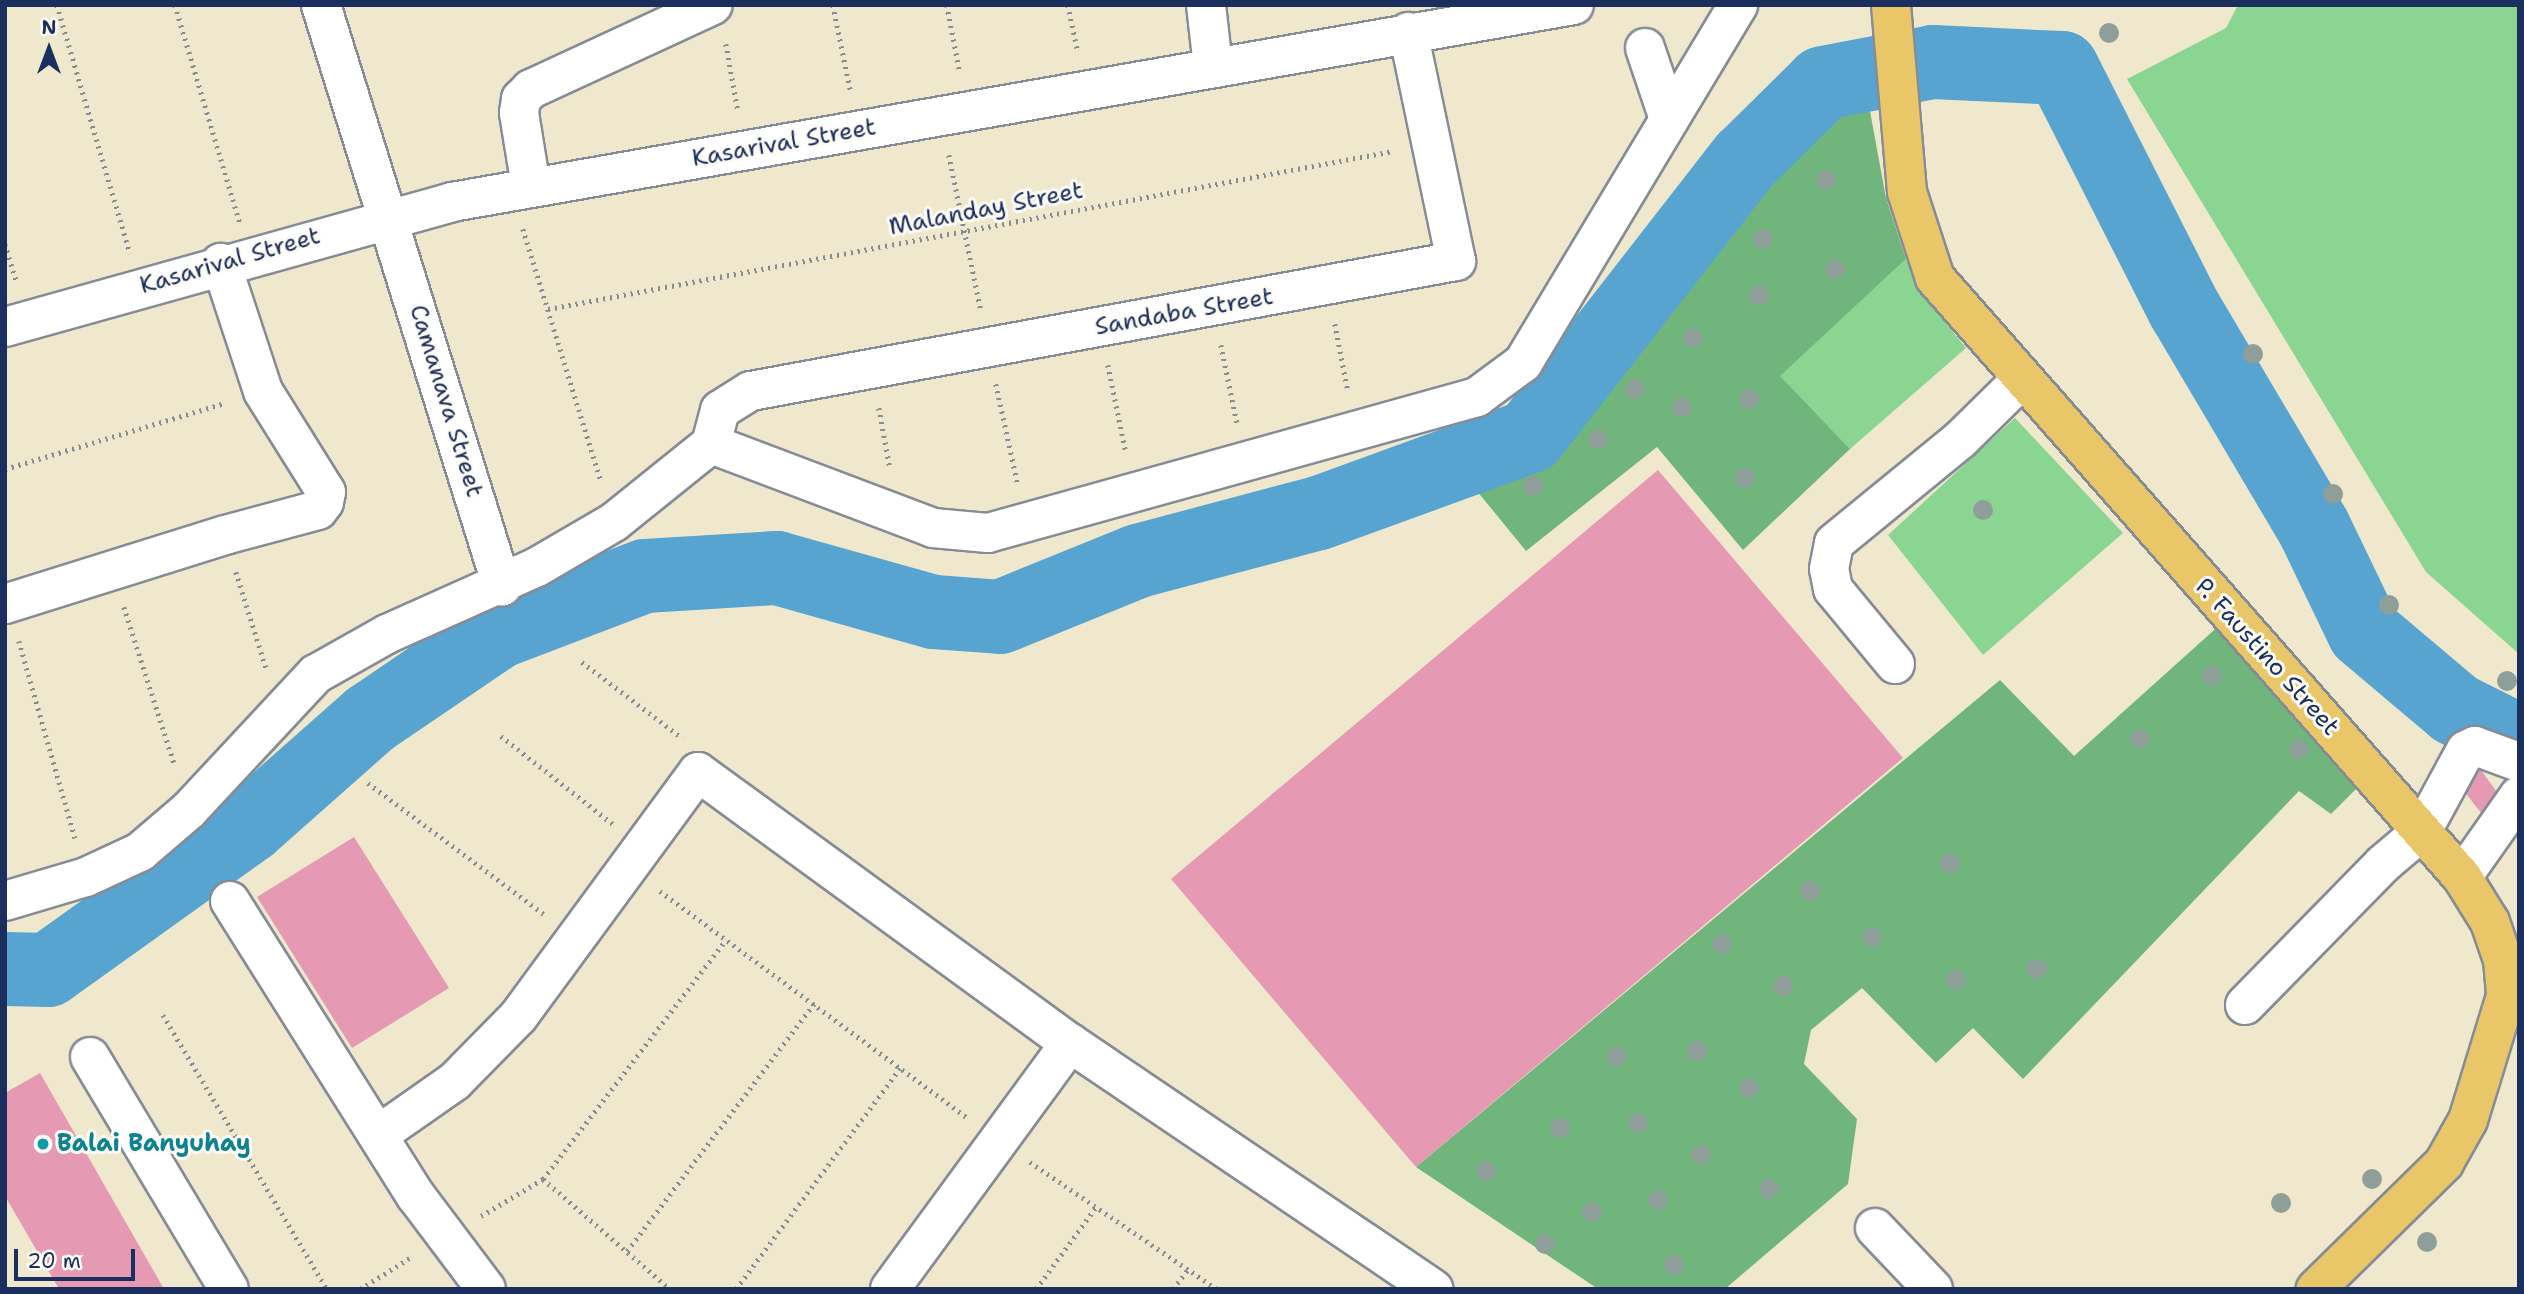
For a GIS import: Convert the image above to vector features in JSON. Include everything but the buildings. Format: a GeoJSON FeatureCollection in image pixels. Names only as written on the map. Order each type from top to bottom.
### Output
{"type":"FeatureCollection","features":[{"type":"Feature","properties":{"kind":"main road","name":"P. Faustino Street"},"geometry":{"type":"LineString","coordinates":[[1891,11],[1907,192],[1934,278],[2021,380],[2462,877],[2511,955],[2506,996],[2492,1047],[2468,1120],[2444,1163],[2316,1289]]}},
{"type":"Feature","properties":{"kind":"street","name":"Camanava Street"},"geometry":{"type":"LineString","coordinates":[[321,5],[389,216],[502,586]]}},
{"type":"Feature","properties":{"kind":"street"},"geometry":{"type":"LineString","coordinates":[[1206,5],[1213,66]]}},
{"type":"Feature","properties":{"kind":"street","name":"Kasarival Street"},"geometry":{"type":"LineString","coordinates":[[5,327],[389,216],[521,189],[1574,5]]}},
{"type":"Feature","properties":{"kind":"street"},"geometry":{"type":"LineString","coordinates":[[5,901],[86,877],[140,852],[189,810],[279,710],[316,674],[348,653],[502,586],[614,523],[711,444],[899,516],[958,534],[1026,525],[1477,397],[1508,379],[1523,363],[1738,5]]}},
{"type":"Feature","properties":{"kind":"street"},"geometry":{"type":"LineString","coordinates":[[521,189],[519,113],[521,99],[531,89],[718,18]]}},
{"type":"Feature","properties":{"kind":"street","name":"Sandaba Street"},"geometry":{"type":"LineString","coordinates":[[711,444],[720,410],[733,399],[751,391],[1456,261],[1408,32]]}},
{"type":"Feature","properties":{"kind":"street"},"geometry":{"type":"LineString","coordinates":[[1645,48],[1669,119]]}},
{"type":"Feature","properties":{"kind":"street"},"geometry":{"type":"LineString","coordinates":[[7,603],[225,534],[318,510],[324,502],[326,492],[263,391],[235,259]]}},
{"type":"Feature","properties":{"kind":"street"},"geometry":{"type":"LineString","coordinates":[[1895,664],[1833,589],[1829,569],[1834,542],[1961,439],[2021,380]]}},
{"type":"Feature","properties":{"kind":"street"},"geometry":{"type":"LineString","coordinates":[[2245,1005],[2383,864],[2422,831],[2466,750],[2475,746],[2519,762]]}},
{"type":"Feature","properties":{"kind":"street"},"geometry":{"type":"LineString","coordinates":[[378,1135],[428,1102],[489,1049],[578,939],[698,772],[1070,1043],[1433,1289]]}},
{"type":"Feature","properties":{"kind":"street"},"geometry":{"type":"LineString","coordinates":[[2462,877],[2519,796]]}},
{"type":"Feature","properties":{"kind":"street"},"geometry":{"type":"LineString","coordinates":[[230,901],[444,1238],[486,1289]]}},
{"type":"Feature","properties":{"kind":"street"},"geometry":{"type":"LineString","coordinates":[[890,1289],[1070,1043]]}},
{"type":"Feature","properties":{"kind":"street"},"geometry":{"type":"LineString","coordinates":[[90,1057],[229,1289]]}},
{"type":"Feature","properties":{"kind":"street"},"geometry":{"type":"LineString","coordinates":[[1875,1228],[1933,1289]]}},
{"type":"Feature","properties":{"kind":"path"},"geometry":{"type":"LineString","coordinates":[[57,5],[141,287]]}},
{"type":"Feature","properties":{"kind":"path"},"geometry":{"type":"LineString","coordinates":[[175,5],[235,259]]}},
{"type":"Feature","properties":{"kind":"path"},"geometry":{"type":"LineString","coordinates":[[833,5],[859,131]]}},
{"type":"Feature","properties":{"kind":"path"},"geometry":{"type":"LineString","coordinates":[[947,5],[965,231],[1026,525]]}},
{"type":"Feature","properties":{"kind":"path"},"geometry":{"type":"LineString","coordinates":[[1068,5],[1086,90]]}},
{"type":"Feature","properties":{"kind":"path"},"geometry":{"type":"LineString","coordinates":[[718,18],[746,150]]}},
{"type":"Feature","properties":{"kind":"path","name":"Malanday Street"},"geometry":{"type":"LineString","coordinates":[[548,309],[1432,144]]}},
{"type":"Feature","properties":{"kind":"path"},"geometry":{"type":"LineString","coordinates":[[521,189],[548,309],[614,523]]}},
{"type":"Feature","properties":{"kind":"path"},"geometry":{"type":"LineString","coordinates":[[1327,285],[1356,431]]}},
{"type":"Feature","properties":{"kind":"path"},"geometry":{"type":"LineString","coordinates":[[1213,306],[1245,463]]}},
{"type":"Feature","properties":{"kind":"path"},"geometry":{"type":"LineString","coordinates":[[1100,327],[1134,494]]}},
{"type":"Feature","properties":{"kind":"path"},"geometry":{"type":"LineString","coordinates":[[872,369],[899,516]]}},
{"type":"Feature","properties":{"kind":"path"},"geometry":{"type":"LineString","coordinates":[[5,469],[263,391]]}},
{"type":"Feature","properties":{"kind":"path"},"geometry":{"type":"LineString","coordinates":[[225,534],[279,710]]}},
{"type":"Feature","properties":{"kind":"path"},"geometry":{"type":"LineString","coordinates":[[112,570],[189,810]]}},
{"type":"Feature","properties":{"kind":"path"},"geometry":{"type":"LineString","coordinates":[[7,603],[86,877]]}},
{"type":"Feature","properties":{"kind":"path"},"geometry":{"type":"LineString","coordinates":[[582,662],[682,738],[691,750],[698,772]]}},
{"type":"Feature","properties":{"kind":"path"},"geometry":{"type":"LineString","coordinates":[[501,736],[726,940],[999,1140],[1217,1289]]}},
{"type":"Feature","properties":{"kind":"path"},"geometry":{"type":"LineString","coordinates":[[368,783],[578,939]]}},
{"type":"Feature","properties":{"kind":"path"},"geometry":{"type":"LineString","coordinates":[[360,1289],[543,1179],[726,940]]}},
{"type":"Feature","properties":{"kind":"path"},"geometry":{"type":"LineString","coordinates":[[627,1251],[814,1004]]}},
{"type":"Feature","properties":{"kind":"path"},"geometry":{"type":"LineString","coordinates":[[163,1015],[327,1289]]}},
{"type":"Feature","properties":{"kind":"path"},"geometry":{"type":"LineString","coordinates":[[736,1289],[900,1068]]}},
{"type":"Feature","properties":{"kind":"path"},"geometry":{"type":"LineString","coordinates":[[543,1179],[670,1289]]}},
{"type":"Feature","properties":{"kind":"path"},"geometry":{"type":"LineString","coordinates":[[1036,1289],[1096,1207]]}},
{"type":"Feature","properties":{"kind":"path"},"geometry":{"type":"LineString","coordinates":[[1173,1289],[1188,1269]]}},
{"type":"Feature","properties":{"kind":"green space"},"geometry":{"type":"Polygon","coordinates":[[[2238,5],[2519,5],[2519,654],[2426,572],[2127,79],[2226,28],[2238,5]]]}},
{"type":"Feature","properties":{"kind":"green space"},"geometry":{"type":"Polygon","coordinates":[[[1867,95],[1886,198],[1906,259],[1780,376],[1850,449],[1743,550],[1657,447],[1526,551],[1463,474],[1541,447],[1756,172],[1832,101],[1867,95]]]}},
{"type":"Feature","properties":{"kind":"green space"},"geometry":{"type":"Polygon","coordinates":[[[1906,259],[1922,294],[1966,348],[1850,449],[1779,376],[1906,259]]]}},
{"type":"Feature","properties":{"kind":"green space"},"geometry":{"type":"Polygon","coordinates":[[[2015,418],[2123,533],[1983,655],[1888,535],[2015,418]]]}},
{"type":"Feature","properties":{"kind":"green space"},"geometry":{"type":"Polygon","coordinates":[[[2223,622],[2363,782],[2331,814],[2299,791],[2023,1079],[1973,1028],[1936,1063],[1862,988],[1811,1030],[1804,1064],[1857,1119],[1848,1184],[1725,1289],[1598,1289],[1416,1167],[2000,680],[2074,756],[2223,622]]]}},
{"type":"Feature","properties":{"kind":"waterway"},"geometry":{"type":"LineString","coordinates":[[5,969],[48,970],[249,826],[370,719],[498,632],[645,576],[777,568],[934,612],[1000,617],[1138,561],[1319,513],[1530,436],[1746,159],[1823,83],[1933,62],[2062,68],[2185,310],[2314,528],[2364,632],[2455,709],[2519,741]]}},
{"type":"Feature","properties":{"kind":"place","name":"Balai Banyuhay"},"geometry":{"type":"Point","coordinates":[43,1144]}}]}
